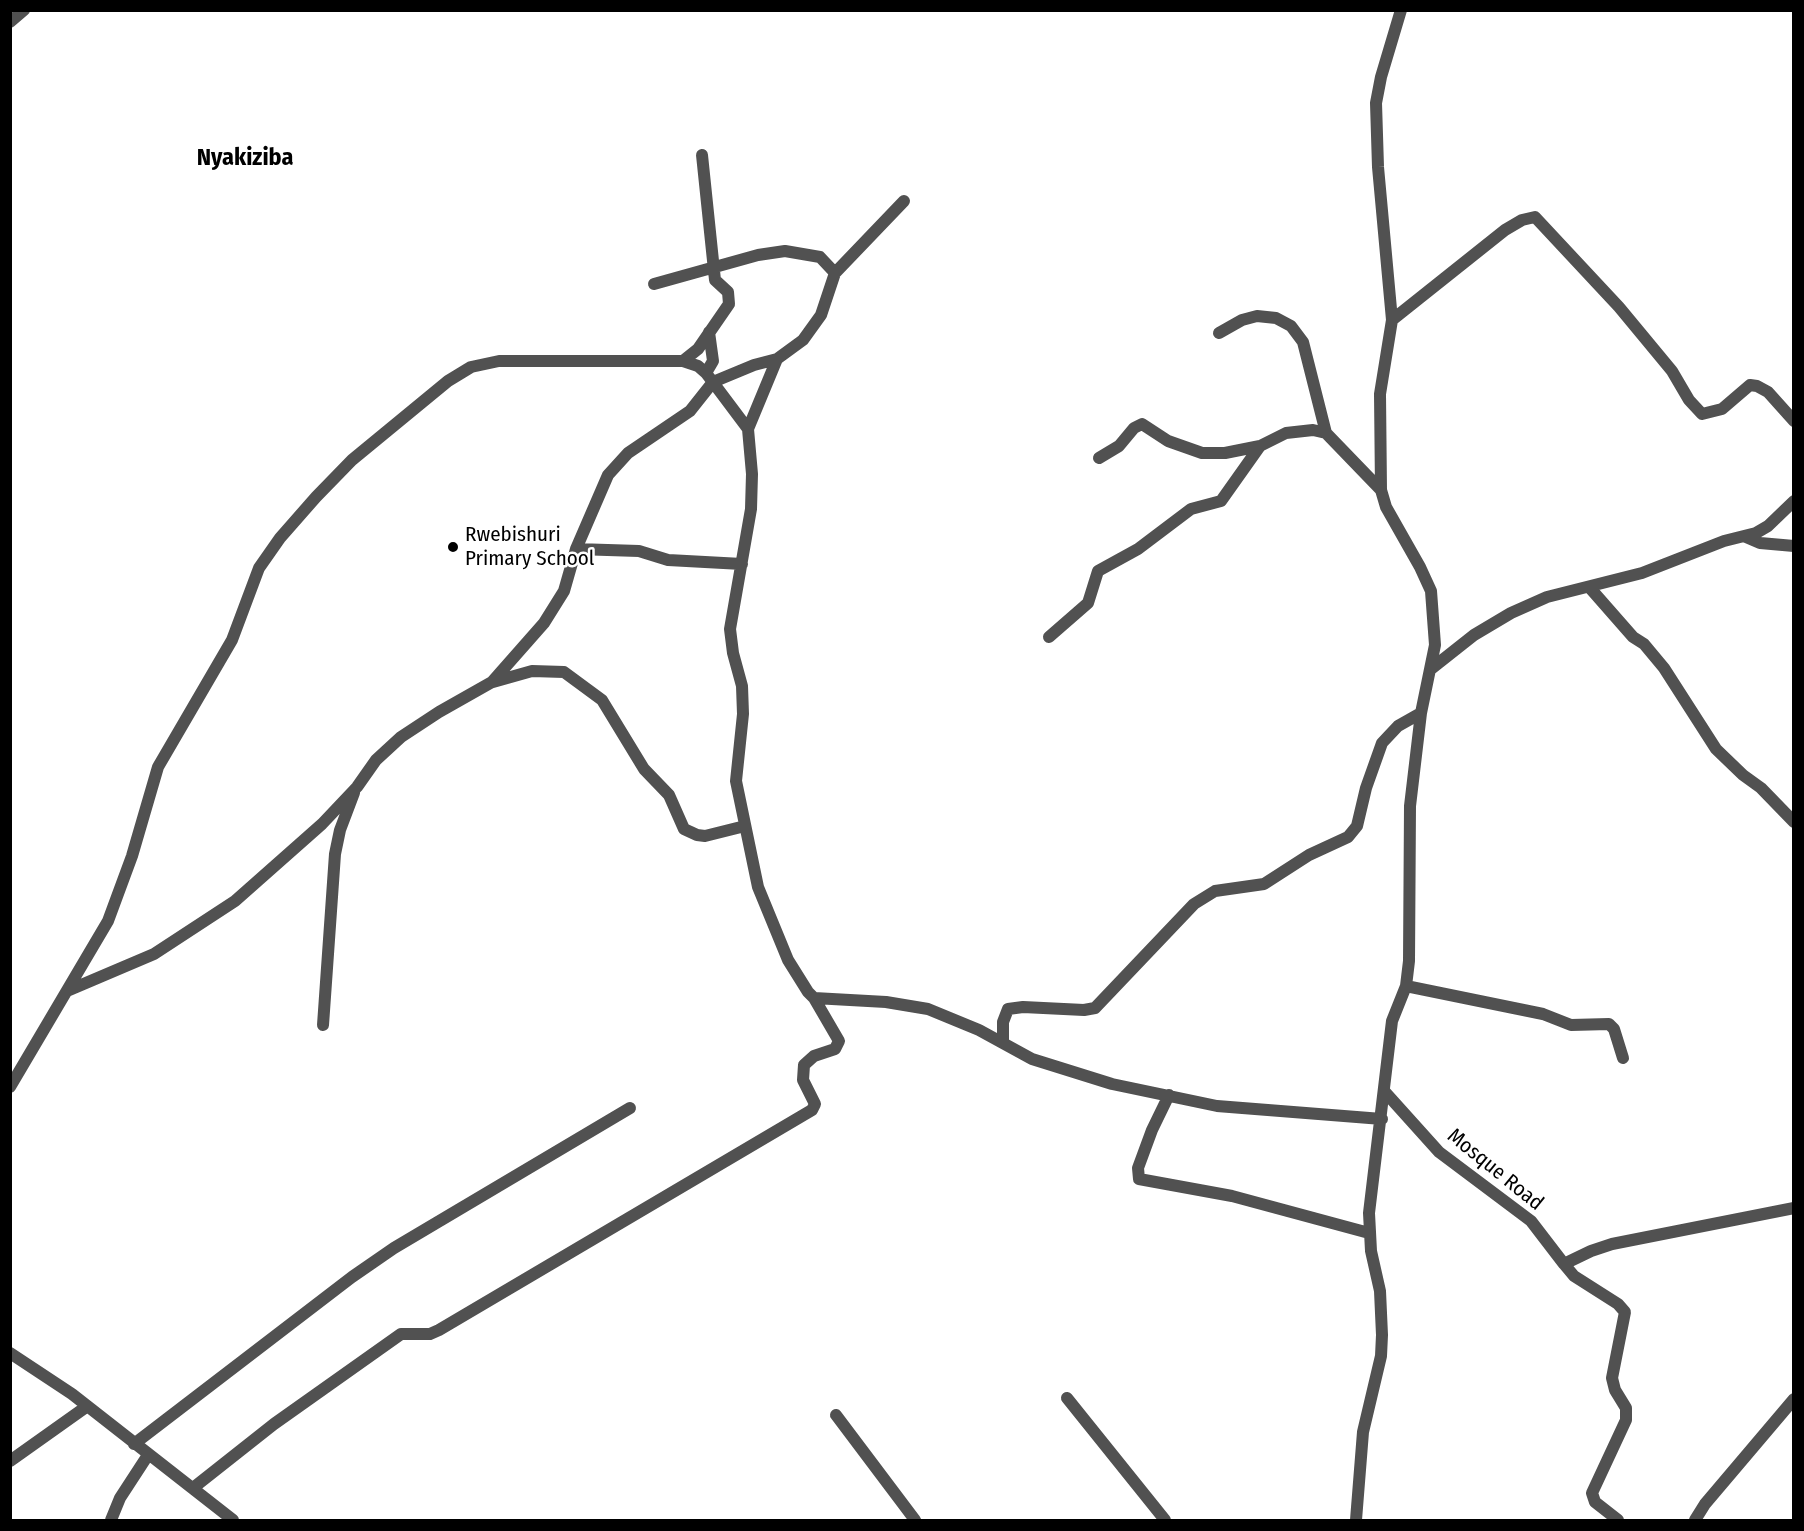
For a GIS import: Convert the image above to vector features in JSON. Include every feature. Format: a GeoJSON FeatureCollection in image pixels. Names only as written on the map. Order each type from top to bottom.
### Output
{"type":"FeatureCollection","features":[{"type":"Feature","properties":{"kind":"street"},"geometry":{"type":"LineString","coordinates":[[10,22],[24,10]]}},
{"type":"Feature","properties":{"kind":"street"},"geometry":{"type":"LineString","coordinates":[[1356,1521],[1363,1431],[1381,1356],[1382,1335],[1380,1291],[1369,1233],[1392,1021],[1406,986],[1409,961],[1410,806],[1421,713],[1435,645],[1431,591],[1386,507],[1381,490],[1380,394],[1392,320],[1376,119],[1381,77],[1401,10]]}},
{"type":"Feature","properties":{"kind":"street"},"geometry":{"type":"LineString","coordinates":[[683,361],[698,349],[729,304],[728,292],[715,280],[702,156]]}},
{"type":"Feature","properties":{"kind":"street"},"geometry":{"type":"LineString","coordinates":[[710,377],[777,359],[811,331],[827,301],[835,273],[904,201]]}},
{"type":"Feature","properties":{"kind":"street"},"geometry":{"type":"LineString","coordinates":[[1392,320],[1505,230],[1522,220],[1535,217],[1619,307],[1672,371],[1689,400],[1702,414],[1722,409],[1750,385],[1768,392],[1794,421]]}},
{"type":"Feature","properties":{"kind":"street"},"geometry":{"type":"LineString","coordinates":[[654,284],[758,255],[785,251],[820,257],[835,273]]}},
{"type":"Feature","properties":{"kind":"street"},"geometry":{"type":"LineString","coordinates":[[1219,333],[1242,320],[1257,316],[1276,318],[1292,326],[1303,342],[1326,433],[1381,490]]}},
{"type":"Feature","properties":{"kind":"street"},"geometry":{"type":"LineString","coordinates":[[492,682],[555,607],[564,591],[576,549],[608,475],[628,453],[690,411],[710,377],[713,362],[709,332]]}},
{"type":"Feature","properties":{"kind":"street"},"geometry":{"type":"LineString","coordinates":[[194,1488],[274,1424],[400,1334],[430,1334],[439,1330],[812,1110],[815,1104],[803,1080],[804,1065],[814,1056],[835,1049],[839,1041],[788,960],[758,887],[735,781],[743,714],[742,686],[733,653],[730,629],[751,509],[752,474],[748,429],[777,359]]}},
{"type":"Feature","properties":{"kind":"street"},"geometry":{"type":"LineString","coordinates":[[10,1087],[108,921],[120,893],[158,767],[232,640],[259,568],[280,538],[344,468],[448,381],[471,367],[499,361],[683,361],[698,366],[710,377],[748,429]]}},
{"type":"Feature","properties":{"kind":"street"},"geometry":{"type":"LineString","coordinates":[[1099,458],[1119,446],[1134,428],[1142,424],[1168,441],[1203,453],[1224,453],[1260,446],[1293,432],[1313,430],[1326,433]]}},
{"type":"Feature","properties":{"kind":"street"},"geometry":{"type":"LineString","coordinates":[[1049,637],[1088,603],[1098,571],[1138,549],[1191,509],[1221,501],[1260,446]]}},
{"type":"Feature","properties":{"kind":"street"},"geometry":{"type":"LineString","coordinates":[[1431,669],[1474,635],[1511,613],[1547,597],[1590,588],[1642,573],[1724,540],[1746,537],[1768,526],[1794,501]]}},
{"type":"Feature","properties":{"kind":"street"},"geometry":{"type":"LineString","coordinates":[[1746,537],[1760,543],[1794,546]]}},
{"type":"Feature","properties":{"kind":"street"},"geometry":{"type":"LineString","coordinates":[[576,549],[639,551],[668,560],[742,564]]}},
{"type":"Feature","properties":{"kind":"street"},"geometry":{"type":"LineString","coordinates":[[1590,588],[1664,668],[1716,749],[1743,775],[1761,788],[1794,822]]}},
{"type":"Feature","properties":{"kind":"street"},"geometry":{"type":"LineString","coordinates":[[67,991],[154,954],[216,915],[322,824],[357,787],[376,760],[401,737],[492,682],[532,671],[564,672],[602,700],[644,769],[669,795],[684,829],[697,836],[705,836],[745,826]]}},
{"type":"Feature","properties":{"kind":"street"},"geometry":{"type":"LineString","coordinates":[[1003,1042],[1003,1022],[1008,1009],[1023,1006],[1084,1010],[1095,1008],[1194,904],[1215,891],[1263,884],[1291,865],[1348,837],[1357,826],[1366,788],[1382,743],[1398,726],[1421,713]]}},
{"type":"Feature","properties":{"kind":"street"},"geometry":{"type":"LineString","coordinates":[[323,1025],[335,854],[340,830],[357,787]]}},
{"type":"Feature","properties":{"kind":"street"},"geometry":{"type":"LineString","coordinates":[[1406,986],[1543,1014],[1571,1025],[1609,1024],[1614,1029],[1623,1058]]}},
{"type":"Feature","properties":{"kind":"street"},"geometry":{"type":"LineString","coordinates":[[814,998],[886,1002],[928,1009],[1003,1042],[1032,1059],[1072,1073],[1217,1106],[1382,1119]]}},
{"type":"Feature","properties":{"kind":"street","name":"Mosque Road"},"geometry":{"type":"LineString","coordinates":[[1385,1092],[1439,1152],[1531,1221],[1574,1276],[1618,1304],[1624,1312],[1612,1378],[1615,1390],[1626,1408],[1626,1420],[1592,1492],[1595,1502],[1618,1521]]}},
{"type":"Feature","properties":{"kind":"street"},"geometry":{"type":"LineString","coordinates":[[1168,1095],[1138,1168],[1139,1179],[1232,1196],[1369,1233]]}},
{"type":"Feature","properties":{"kind":"street"},"geometry":{"type":"LineString","coordinates":[[134,1444],[394,1248],[630,1108]]}},
{"type":"Feature","properties":{"kind":"street"},"geometry":{"type":"LineString","coordinates":[[1564,1264],[1612,1244],[1794,1208]]}},
{"type":"Feature","properties":{"kind":"street"},"geometry":{"type":"LineString","coordinates":[[10,1353],[43,1373],[194,1488],[233,1521]]}},
{"type":"Feature","properties":{"kind":"street"},"geometry":{"type":"LineString","coordinates":[[1067,1398],[1165,1521]]}},
{"type":"Feature","properties":{"kind":"street"},"geometry":{"type":"LineString","coordinates":[[1695,1521],[1705,1504],[1794,1399]]}},
{"type":"Feature","properties":{"kind":"street"},"geometry":{"type":"LineString","coordinates":[[10,1461],[86,1407]]}},
{"type":"Feature","properties":{"kind":"street"},"geometry":{"type":"LineString","coordinates":[[836,1415],[915,1521]]}},
{"type":"Feature","properties":{"kind":"street"},"geometry":{"type":"LineString","coordinates":[[111,1521],[124,1491],[148,1455]]}},
{"type":"Feature","properties":{"kind":"place","name":"Rwebishuri Primary School"},"geometry":{"type":"Point","coordinates":[453,547]}},
{"type":"Feature","properties":{"kind":"district","name":"Nyakiziba"},"geometry":{"type":"Point","coordinates":[245,158]}}]}
